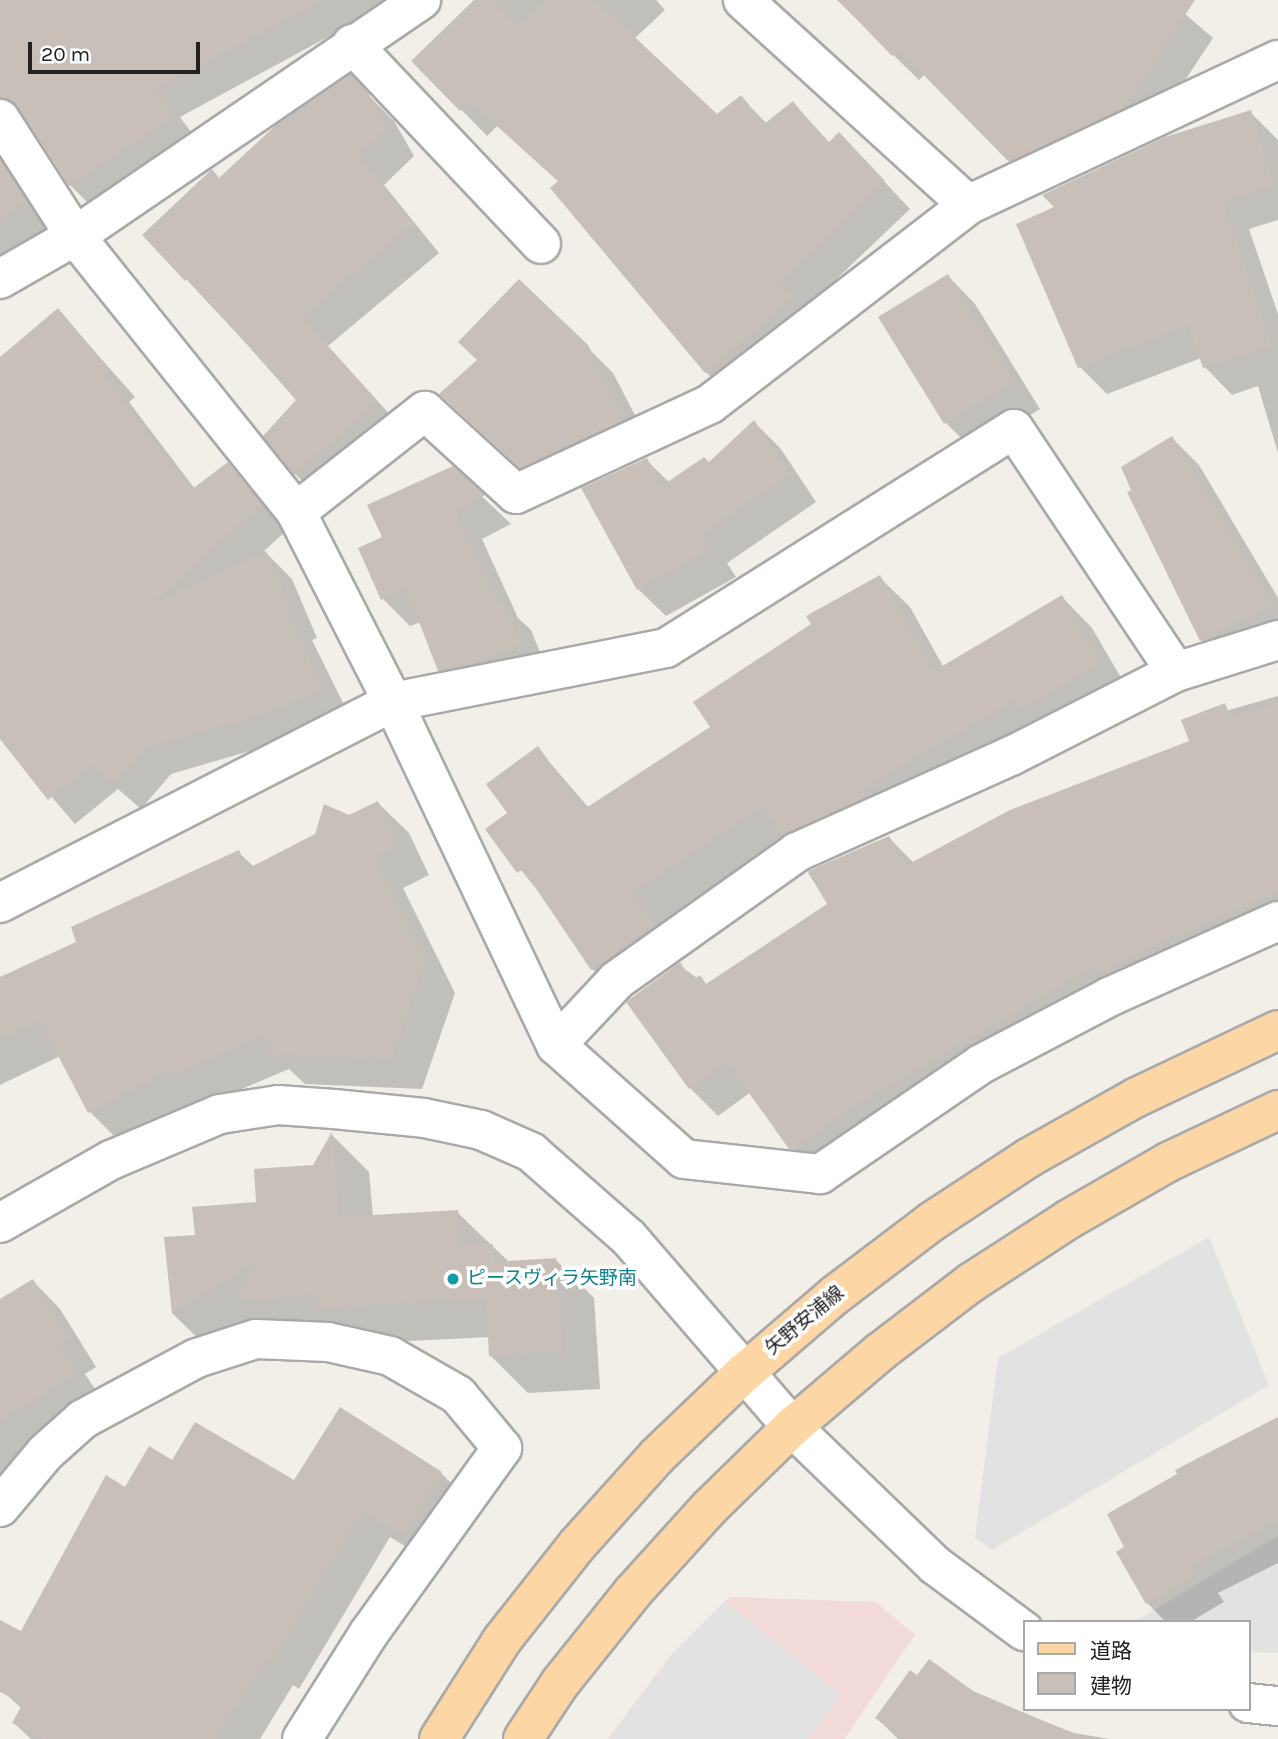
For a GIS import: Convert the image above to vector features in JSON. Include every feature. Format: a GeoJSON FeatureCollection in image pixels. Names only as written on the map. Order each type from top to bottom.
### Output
{"type":"FeatureCollection","features":[{"type":"Feature","properties":{"kind":"main road","name":"矢野安浦線"},"geometry":{"type":"LineString","coordinates":[[439,1739],[502,1640],[577,1545],[657,1456],[744,1373],[931,1223],[1030,1157],[1135,1098],[1278,1031]]}},
{"type":"Feature","properties":{"kind":"main road"},"geometry":{"type":"LineString","coordinates":[[523,1739],[560,1683],[632,1593],[710,1507],[792,1427],[880,1352],[983,1275],[1168,1163],[1278,1110]]}},
{"type":"Feature","properties":{"kind":"street"},"geometry":{"type":"LineString","coordinates":[[0,279],[75,236],[352,44],[421,0]]}},
{"type":"Feature","properties":{"kind":"street"},"geometry":{"type":"LineString","coordinates":[[743,0],[968,205]]}},
{"type":"Feature","properties":{"kind":"street"},"geometry":{"type":"LineString","coordinates":[[352,44],[541,244]]}},
{"type":"Feature","properties":{"kind":"street"},"geometry":{"type":"LineString","coordinates":[[296,512],[425,411],[516,494],[710,404],[968,205],[1278,60]]}},
{"type":"Feature","properties":{"kind":"street"},"geometry":{"type":"LineString","coordinates":[[0,118],[75,236],[296,512],[393,702],[556,1045],[684,1159],[820,1174],[981,1064],[1109,997],[1278,921]]}},
{"type":"Feature","properties":{"kind":"street"},"geometry":{"type":"LineString","coordinates":[[0,904],[393,702],[666,648],[1014,429],[1176,672]]}},
{"type":"Feature","properties":{"kind":"street"},"geometry":{"type":"LineString","coordinates":[[556,1045],[617,980],[797,852],[1011,755],[1176,672],[1278,640]]}},
{"type":"Feature","properties":{"kind":"street"},"geometry":{"type":"LineString","coordinates":[[0,1223],[111,1160],[220,1114],[278,1105],[424,1118],[481,1130],[531,1152],[629,1238],[792,1427],[935,1565],[1023,1630]]}},
{"type":"Feature","properties":{"kind":"street"},"geometry":{"type":"LineString","coordinates":[[0,1507],[45,1453],[83,1419],[197,1358],[256,1339],[328,1342],[390,1356],[458,1395],[502,1448],[369,1633],[302,1739]]}},
{"type":"Feature","properties":{"kind":"street"},"geometry":{"type":"LineString","coordinates":[[1250,1703],[1278,1706]]}},
{"type":"Feature","properties":{"kind":"shaded area"},"geometry":{"type":"Polygon","coordinates":[[[1209,1237],[1269,1385],[992,1550],[975,1537],[998,1358],[1209,1237]]]}},
{"type":"Feature","properties":{"kind":"shaded area"},"geometry":{"type":"Polygon","coordinates":[[[1278,1536],[1278,1653],[1250,1652],[1250,1620],[1137,1620],[1278,1536]]]}},
{"type":"Feature","properties":{"kind":"shaded area"},"geometry":{"type":"Polygon","coordinates":[[[730,1597],[876,1602],[915,1635],[844,1739],[608,1739],[672,1654],[730,1597]]]}},
{"type":"Feature","properties":{"kind":"shaded area"},"geometry":{"type":"Polygon","coordinates":[[[725,1601],[841,1695],[807,1739],[608,1739],[672,1654],[725,1601]]]}},
{"type":"Feature","properties":{"kind":"building"},"geometry":{"type":"Polygon","coordinates":[[[0,0],[323,0],[155,90],[174,117],[69,186],[18,107],[0,97],[0,0]]]}},
{"type":"Feature","properties":{"kind":"building"},"geometry":{"type":"Polygon","coordinates":[[[474,0],[492,0],[518,27],[547,0],[595,0],[717,114],[741,95],[764,124],[793,101],[827,144],[839,132],[885,181],[780,282],[793,298],[705,373],[550,188],[558,181],[470,101],[460,111],[411,61],[474,0]]]}},
{"type":"Feature","properties":{"kind":"building"},"geometry":{"type":"Polygon","coordinates":[[[838,0],[1195,0],[1124,108],[1009,162],[898,49],[892,56],[838,0]]]}},
{"type":"Feature","properties":{"kind":"building"},"geometry":{"type":"Polygon","coordinates":[[[351,74],[367,91],[388,128],[358,156],[413,224],[302,317],[377,401],[294,475],[263,436],[296,400],[188,278],[185,281],[142,235],[212,169],[219,178],[276,125],[351,74]]]}},
{"type":"Feature","properties":{"kind":"building"},"geometry":{"type":"Polygon","coordinates":[[[1251,110],[1274,186],[1223,201],[1272,345],[1203,368],[1188,325],[1078,368],[1016,224],[1054,207],[1042,195],[1165,137],[1251,110]]]}},
{"type":"Feature","properties":{"kind":"building"},"geometry":{"type":"Polygon","coordinates":[[[0,160],[27,202],[0,219],[0,160]]]}},
{"type":"Feature","properties":{"kind":"building"},"geometry":{"type":"Polygon","coordinates":[[[948,274],[1014,381],[944,424],[878,317],[948,274]]]}},
{"type":"Feature","properties":{"kind":"building"},"geometry":{"type":"Polygon","coordinates":[[[519,279],[588,345],[626,419],[520,468],[439,394],[477,360],[458,342],[519,279]]]}},
{"type":"Feature","properties":{"kind":"building"},"geometry":{"type":"Polygon","coordinates":[[[58,308],[110,370],[104,375],[191,490],[228,462],[262,504],[152,603],[266,551],[292,611],[288,614],[324,689],[274,711],[145,748],[114,784],[91,765],[48,800],[0,739],[0,357],[58,308]]]}},
{"type":"Feature","properties":{"kind":"building"},"geometry":{"type":"Polygon","coordinates":[[[754,420],[790,474],[701,535],[710,549],[637,590],[581,488],[647,458],[662,486],[704,457],[709,462],[754,420]]]}},
{"type":"Feature","properties":{"kind":"building"},"geometry":{"type":"Polygon","coordinates":[[[1172,436],[1273,605],[1200,641],[1127,492],[1131,490],[1121,467],[1172,436]]]}},
{"type":"Feature","properties":{"kind":"building"},"geometry":{"type":"Polygon","coordinates":[[[453,466],[485,495],[456,511],[498,603],[504,601],[521,645],[470,664],[438,671],[406,588],[381,600],[358,548],[382,537],[367,505],[453,466]]]}},
{"type":"Feature","properties":{"kind":"building"},"geometry":{"type":"Polygon","coordinates":[[[880,575],[934,671],[1062,595],[1101,662],[1020,710],[1015,700],[862,789],[866,797],[782,836],[762,807],[633,892],[655,926],[591,970],[523,869],[517,873],[485,829],[507,813],[486,784],[538,746],[583,810],[710,727],[693,702],[811,624],[806,616],[880,575]]]}},
{"type":"Feature","properties":{"kind":"building"},"geometry":{"type":"Polygon","coordinates":[[[1278,702],[1278,891],[1175,939],[1173,935],[1101,973],[1097,965],[849,1109],[794,1149],[789,1149],[727,1062],[689,1089],[626,1002],[680,962],[692,981],[700,975],[706,984],[827,904],[808,871],[889,836],[907,865],[1010,810],[1189,741],[1181,720],[1225,703],[1230,716],[1278,702]]]}},
{"type":"Feature","properties":{"kind":"building"},"geometry":{"type":"Polygon","coordinates":[[[378,801],[400,845],[374,858],[425,961],[392,1059],[272,1054],[263,1036],[172,1075],[170,1070],[88,1113],[40,1021],[0,1039],[0,977],[76,942],[71,927],[239,850],[247,869],[315,834],[324,804],[349,815],[378,801]]]}},
{"type":"Feature","properties":{"kind":"building"},"geometry":{"type":"Polygon","coordinates":[[[332,1132],[339,1217],[458,1210],[461,1245],[493,1244],[494,1262],[556,1258],[563,1351],[489,1356],[486,1298],[317,1308],[316,1294],[233,1302],[256,1262],[172,1314],[164,1237],[195,1235],[192,1207],[256,1202],[254,1169],[313,1165],[332,1132]]]}},
{"type":"Feature","properties":{"kind":"building"},"geometry":{"type":"Polygon","coordinates":[[[33,1279],[69,1339],[59,1346],[77,1373],[0,1421],[0,1299],[33,1279]]]}},
{"type":"Feature","properties":{"kind":"building"},"geometry":{"type":"Polygon","coordinates":[[[340,1407],[442,1472],[403,1536],[362,1511],[271,1663],[265,1659],[215,1739],[43,1739],[12,1723],[23,1703],[0,1692],[0,1620],[21,1631],[106,1475],[125,1487],[149,1446],[172,1460],[195,1422],[294,1480],[340,1407]]]}},
{"type":"Feature","properties":{"kind":"building"},"geometry":{"type":"Polygon","coordinates":[[[1278,1417],[1278,1521],[1192,1565],[1198,1575],[1146,1604],[1116,1552],[1124,1547],[1107,1514],[1177,1474],[1175,1470],[1278,1417]]]}},
{"type":"Feature","properties":{"kind":"building"},"geometry":{"type":"Polygon","coordinates":[[[929,1659],[973,1691],[1086,1739],[903,1739],[875,1718],[910,1670],[917,1675],[929,1659]]]}},
{"type":"Feature","properties":{"kind":"place","name":"ピースヴィラ矢野南"},"geometry":{"type":"Point","coordinates":[453,1279]}}]}
